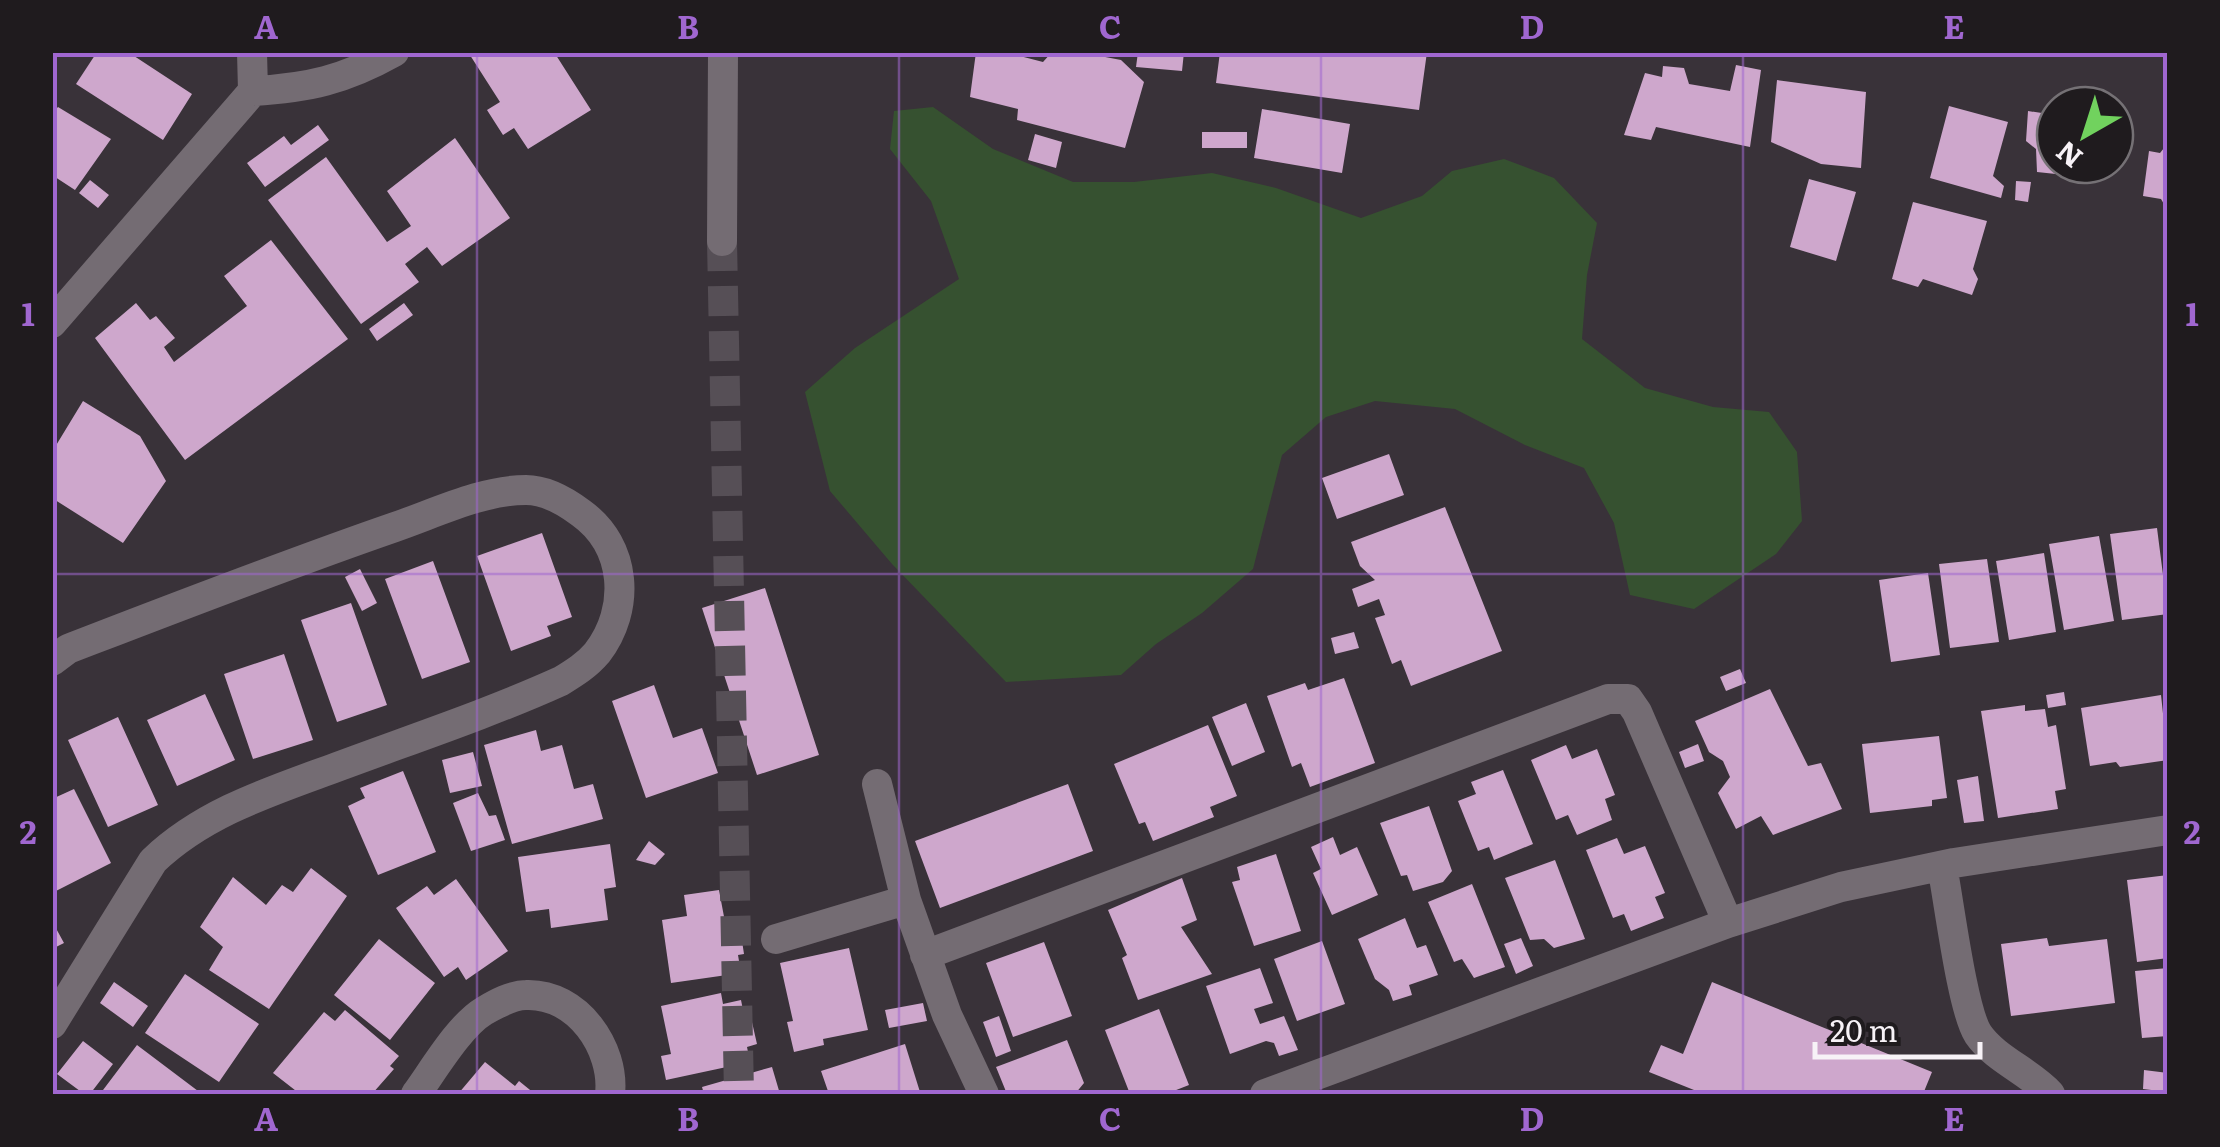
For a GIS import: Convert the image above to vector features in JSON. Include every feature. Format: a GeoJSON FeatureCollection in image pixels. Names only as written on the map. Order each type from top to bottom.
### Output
{"type":"FeatureCollection","features":[{"type":"Feature","properties":{"kind":"street"},"geometry":{"type":"LineString","coordinates":[[52,323],[252,91],[252,52]]}},
{"type":"Feature","properties":{"kind":"street"},"geometry":{"type":"LineString","coordinates":[[252,91],[306,88],[357,73],[394,52]]}},
{"type":"Feature","properties":{"kind":"street"},"geometry":{"type":"LineString","coordinates":[[722,241],[723,52]]}},
{"type":"Feature","properties":{"kind":"street"},"geometry":{"type":"LineString","coordinates":[[52,662],[68,649],[276,569],[486,495],[529,489],[562,499],[589,518],[611,544],[620,576],[620,604],[599,651],[588,664],[561,681],[266,793],[198,824],[176,840],[154,861],[52,1024]]}},
{"type":"Feature","properties":{"kind":"street"},"geometry":{"type":"LineString","coordinates":[[926,955],[1608,699],[1628,699],[1637,712],[1728,923]]}},
{"type":"Feature","properties":{"kind":"street"},"geometry":{"type":"LineString","coordinates":[[877,784],[906,900],[947,1014],[984,1094]]}},
{"type":"Feature","properties":{"kind":"street"},"geometry":{"type":"LineString","coordinates":[[1265,1094],[1728,923],[1842,887],[1942,866],[2168,830]]}},
{"type":"Feature","properties":{"kind":"street"},"geometry":{"type":"LineString","coordinates":[[1942,866],[1967,1000],[1978,1034],[2036,1078],[2050,1094]]}},
{"type":"Feature","properties":{"kind":"street"},"geometry":{"type":"LineString","coordinates":[[776,939],[906,900]]}},
{"type":"Feature","properties":{"kind":"street"},"geometry":{"type":"LineString","coordinates":[[416,1094],[480,1013],[528,994],[550,999],[582,1018],[604,1048],[611,1068],[610,1094]]}},
{"type":"Feature","properties":{"kind":"green space"},"geometry":{"type":"Polygon","coordinates":[[[933,107],[993,149],[1073,182],[1134,182],[1212,173],[1276,188],[1361,218],[1422,196],[1452,171],[1504,159],[1554,178],[1597,223],[1587,275],[1582,339],[1645,388],[1713,407],[1769,412],[1797,452],[1802,521],[1776,554],[1694,609],[1630,595],[1614,523],[1584,468],[1525,445],[1455,409],[1375,401],[1326,417],[1282,455],[1253,569],[1121,675],[1006,682],[892,564],[830,491],[805,392],[855,348],[959,279],[931,201],[890,149],[894,111],[933,107]]]}},
{"type":"Feature","properties":{"kind":"building"},"geometry":{"type":"Polygon","coordinates":[[[97,52],[128,52],[192,94],[163,140],[76,84],[97,52]]]}},
{"type":"Feature","properties":{"kind":"building"},"geometry":{"type":"Polygon","coordinates":[[[468,52],[554,52],[591,110],[528,149],[514,128],[503,135],[487,110],[500,102],[468,52]]]}},
{"type":"Feature","properties":{"kind":"building"},"geometry":{"type":"Polygon","coordinates":[[[976,52],[1005,52],[1043,62],[1052,52],[1079,52],[1121,60],[1144,82],[1125,148],[1017,120],[1018,109],[970,97],[976,52]]]}},
{"type":"Feature","properties":{"kind":"building"},"geometry":{"type":"Polygon","coordinates":[[[1138,52],[1184,52],[1182,71],[1136,67],[1138,52]]]}},
{"type":"Feature","properties":{"kind":"building"},"geometry":{"type":"Polygon","coordinates":[[[1220,52],[1427,52],[1419,110],[1216,83],[1220,52]]]}},
{"type":"Feature","properties":{"kind":"building"},"geometry":{"type":"Polygon","coordinates":[[[1736,65],[1761,70],[1750,147],[1656,127],[1651,140],[1624,135],[1645,73],[1662,77],[1663,66],[1684,68],[1689,84],[1730,91],[1736,65]]]}},
{"type":"Feature","properties":{"kind":"building"},"geometry":{"type":"Polygon","coordinates":[[[1777,80],[1866,92],[1861,168],[1821,164],[1771,142],[1777,80]]]}},
{"type":"Feature","properties":{"kind":"building"},"geometry":{"type":"Polygon","coordinates":[[[1949,106],[2008,122],[1993,176],[2004,186],[2001,198],[1930,178],[1949,106]]]}},
{"type":"Feature","properties":{"kind":"building"},"geometry":{"type":"Polygon","coordinates":[[[58,107],[111,139],[75,190],[52,175],[52,113],[58,107]]]}},
{"type":"Feature","properties":{"kind":"building"},"geometry":{"type":"Polygon","coordinates":[[[1262,109],[1350,124],[1342,173],[1254,158],[1262,109]]]}},
{"type":"Feature","properties":{"kind":"building"},"geometry":{"type":"Polygon","coordinates":[[[2028,111],[2035,112],[2035,148],[2026,141],[2028,111]]]}},
{"type":"Feature","properties":{"kind":"building"},"geometry":{"type":"Polygon","coordinates":[[[318,125],[329,140],[265,187],[247,163],[284,136],[291,145],[318,125]]]}},
{"type":"Feature","properties":{"kind":"building"},"geometry":{"type":"Polygon","coordinates":[[[1202,132],[1247,132],[1247,148],[1202,148],[1202,132]]]}},
{"type":"Feature","properties":{"kind":"building"},"geometry":{"type":"Polygon","coordinates":[[[1035,134],[1062,142],[1056,168],[1028,160],[1035,134]]]}},
{"type":"Feature","properties":{"kind":"building"},"geometry":{"type":"Polygon","coordinates":[[[455,138],[510,218],[442,266],[427,247],[405,264],[419,282],[361,324],[268,200],[326,157],[387,242],[411,226],[387,191],[455,138]]]}},
{"type":"Feature","properties":{"kind":"building"},"geometry":{"type":"Polygon","coordinates":[[[2168,143],[2168,211],[2161,199],[2143,196],[2149,151],[2160,153],[2168,143]]]}},
{"type":"Feature","properties":{"kind":"building"},"geometry":{"type":"Polygon","coordinates":[[[1809,179],[1856,192],[1836,261],[1790,247],[1809,179]]]}},
{"type":"Feature","properties":{"kind":"building"},"geometry":{"type":"Polygon","coordinates":[[[90,180],[109,195],[98,208],[79,193],[90,180]]]}},
{"type":"Feature","properties":{"kind":"building"},"geometry":{"type":"Polygon","coordinates":[[[2016,181],[2031,182],[2028,202],[2015,200],[2016,181]]]}},
{"type":"Feature","properties":{"kind":"building"},"geometry":{"type":"Polygon","coordinates":[[[1913,202],[1987,221],[1973,269],[1978,279],[1972,295],[1923,279],[1918,287],[1892,279],[1913,202]]]}},
{"type":"Feature","properties":{"kind":"building"},"geometry":{"type":"Polygon","coordinates":[[[271,240],[348,339],[185,460],[95,338],[136,303],[150,320],[156,316],[175,338],[164,347],[174,362],[247,306],[224,276],[271,240]]]}},
{"type":"Feature","properties":{"kind":"building"},"geometry":{"type":"Polygon","coordinates":[[[404,303],[413,315],[377,341],[369,329],[404,303]]]}},
{"type":"Feature","properties":{"kind":"building"},"geometry":{"type":"Polygon","coordinates":[[[83,401],[140,436],[166,481],[123,543],[52,498],[52,452],[83,401]]]}},
{"type":"Feature","properties":{"kind":"building"},"geometry":{"type":"Polygon","coordinates":[[[1389,454],[1404,495],[1337,519],[1322,478],[1389,454]]]}},
{"type":"Feature","properties":{"kind":"building"},"geometry":{"type":"Polygon","coordinates":[[[1445,507],[1502,651],[1411,686],[1401,660],[1392,664],[1375,618],[1385,615],[1379,599],[1358,607],[1352,589],[1375,580],[1360,566],[1351,542],[1445,507]]]}},
{"type":"Feature","properties":{"kind":"building"},"geometry":{"type":"Polygon","coordinates":[[[2157,528],[2168,614],[2122,620],[2110,534],[2157,528]]]}},
{"type":"Feature","properties":{"kind":"building"},"geometry":{"type":"Polygon","coordinates":[[[542,533],[572,617],[547,626],[551,636],[511,651],[477,556],[542,533]]]}},
{"type":"Feature","properties":{"kind":"building"},"geometry":{"type":"Polygon","coordinates":[[[2099,536],[2114,621],[2064,630],[2049,544],[2099,536]]]}},
{"type":"Feature","properties":{"kind":"building"},"geometry":{"type":"Polygon","coordinates":[[[2044,553],[2056,632],[2009,640],[1996,561],[2044,553]]]}},
{"type":"Feature","properties":{"kind":"building"},"geometry":{"type":"Polygon","coordinates":[[[1987,559],[1999,642],[1950,648],[1939,564],[1987,559]]]}},
{"type":"Feature","properties":{"kind":"building"},"geometry":{"type":"Polygon","coordinates":[[[433,561],[470,662],[422,679],[385,579],[433,561]]]}},
{"type":"Feature","properties":{"kind":"building"},"geometry":{"type":"Polygon","coordinates":[[[360,569],[377,603],[362,611],[345,577],[360,569]]]}},
{"type":"Feature","properties":{"kind":"building"},"geometry":{"type":"Polygon","coordinates":[[[1928,573],[1940,655],[1891,662],[1879,580],[1928,573]]]}},
{"type":"Feature","properties":{"kind":"building"},"geometry":{"type":"Polygon","coordinates":[[[765,588],[819,755],[757,775],[702,608],[765,588]]]}},
{"type":"Feature","properties":{"kind":"building"},"geometry":{"type":"Polygon","coordinates":[[[351,603],[387,705],[337,722],[301,620],[351,603]]]}},
{"type":"Feature","properties":{"kind":"building"},"geometry":{"type":"Polygon","coordinates":[[[1354,632],[1359,648],[1335,654],[1331,638],[1354,632]]]}},
{"type":"Feature","properties":{"kind":"building"},"geometry":{"type":"Polygon","coordinates":[[[284,654],[313,740],[253,759],[224,674],[284,654]]]}},
{"type":"Feature","properties":{"kind":"building"},"geometry":{"type":"Polygon","coordinates":[[[1740,669],[1746,683],[1726,691],[1720,677],[1740,669]]]}},
{"type":"Feature","properties":{"kind":"building"},"geometry":{"type":"Polygon","coordinates":[[[1344,678],[1375,763],[1310,787],[1301,763],[1292,767],[1267,696],[1305,683],[1308,690],[1344,678]]]}},
{"type":"Feature","properties":{"kind":"building"},"geometry":{"type":"Polygon","coordinates":[[[654,685],[673,738],[702,728],[718,773],[646,798],[612,701],[654,685]]]}},
{"type":"Feature","properties":{"kind":"building"},"geometry":{"type":"Polygon","coordinates":[[[1770,689],[1808,766],[1821,763],[1842,809],[1773,835],[1761,816],[1736,829],[1718,793],[1730,777],[1723,761],[1709,752],[1695,721],[1770,689]]]}},
{"type":"Feature","properties":{"kind":"building"},"geometry":{"type":"Polygon","coordinates":[[[2064,692],[2066,705],[2048,708],[2046,695],[2064,692]]]}},
{"type":"Feature","properties":{"kind":"building"},"geometry":{"type":"Polygon","coordinates":[[[205,694],[235,760],[177,786],[147,720],[205,694]]]}},
{"type":"Feature","properties":{"kind":"building"},"geometry":{"type":"Polygon","coordinates":[[[2161,695],[2168,760],[2120,767],[2116,762],[2090,766],[2081,708],[2161,695]]]}},
{"type":"Feature","properties":{"kind":"building"},"geometry":{"type":"Polygon","coordinates":[[[1246,703],[1265,752],[1232,766],[1212,717],[1246,703]]]}},
{"type":"Feature","properties":{"kind":"building"},"geometry":{"type":"Polygon","coordinates":[[[2025,705],[2025,711],[2045,709],[2048,727],[2056,725],[2066,789],[2055,791],[2058,809],[1998,818],[1981,711],[2025,705]]]}},
{"type":"Feature","properties":{"kind":"building"},"geometry":{"type":"Polygon","coordinates":[[[118,717],[158,805],[108,827],[68,740],[118,717]]]}},
{"type":"Feature","properties":{"kind":"building"},"geometry":{"type":"Polygon","coordinates":[[[1208,725],[1237,796],[1210,807],[1214,817],[1153,841],[1145,822],[1139,824],[1114,764],[1208,725]]]}},
{"type":"Feature","properties":{"kind":"building"},"geometry":{"type":"Polygon","coordinates":[[[536,730],[541,751],[562,745],[574,789],[593,784],[603,819],[512,844],[484,745],[536,730]]]}},
{"type":"Feature","properties":{"kind":"building"},"geometry":{"type":"Polygon","coordinates":[[[1939,736],[1947,798],[1932,800],[1932,806],[1870,813],[1862,744],[1939,736]]]}},
{"type":"Feature","properties":{"kind":"building"},"geometry":{"type":"Polygon","coordinates":[[[1698,744],[1704,761],[1685,768],[1679,752],[1698,744]]]}},
{"type":"Feature","properties":{"kind":"building"},"geometry":{"type":"Polygon","coordinates":[[[1566,745],[1572,759],[1597,749],[1615,795],[1605,799],[1612,820],[1577,835],[1568,815],[1556,820],[1531,760],[1566,745]]]}},
{"type":"Feature","properties":{"kind":"building"},"geometry":{"type":"Polygon","coordinates":[[[473,752],[482,786],[450,793],[442,760],[473,752]]]}},
{"type":"Feature","properties":{"kind":"building"},"geometry":{"type":"Polygon","coordinates":[[[1503,770],[1533,844],[1494,860],[1489,847],[1478,851],[1458,801],[1476,794],[1471,782],[1503,770]]]}},
{"type":"Feature","properties":{"kind":"building"},"geometry":{"type":"Polygon","coordinates":[[[403,771],[436,852],[378,875],[348,806],[365,798],[360,788],[403,771]]]}},
{"type":"Feature","properties":{"kind":"building"},"geometry":{"type":"Polygon","coordinates":[[[1978,776],[1984,821],[1964,823],[1957,780],[1978,776]]]}},
{"type":"Feature","properties":{"kind":"building"},"geometry":{"type":"Polygon","coordinates":[[[1068,784],[1093,851],[940,908],[915,841],[1068,784]]]}},
{"type":"Feature","properties":{"kind":"building"},"geometry":{"type":"Polygon","coordinates":[[[74,789],[111,863],[54,892],[52,799],[74,789]]]}},
{"type":"Feature","properties":{"kind":"building"},"geometry":{"type":"Polygon","coordinates":[[[478,793],[489,816],[496,815],[505,840],[471,851],[453,803],[478,793]]]}},
{"type":"Feature","properties":{"kind":"building"},"geometry":{"type":"Polygon","coordinates":[[[1429,806],[1452,871],[1443,882],[1413,891],[1407,875],[1401,876],[1380,823],[1429,806]]]}},
{"type":"Feature","properties":{"kind":"building"},"geometry":{"type":"Polygon","coordinates":[[[1333,837],[1340,855],[1357,847],[1378,895],[1332,915],[1313,873],[1321,869],[1311,847],[1333,837]]]}},
{"type":"Feature","properties":{"kind":"building"},"geometry":{"type":"Polygon","coordinates":[[[1617,838],[1624,854],[1645,846],[1665,893],[1655,897],[1664,918],[1631,931],[1624,914],[1613,918],[1586,850],[1617,838]]]}},
{"type":"Feature","properties":{"kind":"building"},"geometry":{"type":"Polygon","coordinates":[[[649,841],[665,854],[655,865],[636,860],[649,841]]]}},
{"type":"Feature","properties":{"kind":"building"},"geometry":{"type":"Polygon","coordinates":[[[610,844],[616,887],[604,889],[608,920],[551,928],[549,909],[526,912],[518,857],[610,844]]]}},
{"type":"Feature","properties":{"kind":"building"},"geometry":{"type":"Polygon","coordinates":[[[1276,854],[1301,931],[1254,946],[1232,882],[1240,880],[1237,867],[1276,854]]]}},
{"type":"Feature","properties":{"kind":"building"},"geometry":{"type":"Polygon","coordinates":[[[1555,860],[1585,939],[1554,948],[1544,939],[1530,940],[1505,878],[1555,860]]]}},
{"type":"Feature","properties":{"kind":"building"},"geometry":{"type":"Polygon","coordinates":[[[311,868],[347,896],[269,1009],[209,970],[223,947],[200,927],[233,877],[266,905],[282,885],[293,892],[311,868]]]}},
{"type":"Feature","properties":{"kind":"building"},"geometry":{"type":"Polygon","coordinates":[[[2168,875],[2168,958],[2137,962],[2127,880],[2168,875]]]}},
{"type":"Feature","properties":{"kind":"building"},"geometry":{"type":"Polygon","coordinates":[[[1182,878],[1197,920],[1181,927],[1212,974],[1138,1000],[1122,958],[1127,955],[1108,910],[1182,878]]]}},
{"type":"Feature","properties":{"kind":"building"},"geometry":{"type":"Polygon","coordinates":[[[456,879],[508,951],[466,980],[458,967],[444,977],[396,908],[427,886],[434,895],[456,879]]]}},
{"type":"Feature","properties":{"kind":"building"},"geometry":{"type":"Polygon","coordinates":[[[1472,884],[1505,967],[1474,978],[1462,959],[1454,962],[1428,902],[1472,884]]]}},
{"type":"Feature","properties":{"kind":"building"},"geometry":{"type":"Polygon","coordinates":[[[719,890],[725,922],[739,921],[744,954],[738,955],[741,973],[671,983],[662,920],[687,916],[684,895],[719,890]]]}},
{"type":"Feature","properties":{"kind":"building"},"geometry":{"type":"Polygon","coordinates":[[[1405,918],[1417,948],[1426,945],[1438,975],[1409,985],[1412,995],[1393,1001],[1389,990],[1375,979],[1358,939],[1405,918]]]}},
{"type":"Feature","properties":{"kind":"building"},"geometry":{"type":"Polygon","coordinates":[[[52,921],[64,943],[52,949],[52,921]]]}},
{"type":"Feature","properties":{"kind":"building"},"geometry":{"type":"Polygon","coordinates":[[[1521,938],[1533,966],[1516,974],[1504,944],[1521,938]]]}},
{"type":"Feature","properties":{"kind":"building"},"geometry":{"type":"Polygon","coordinates":[[[2047,938],[2049,946],[2107,939],[2115,1003],[2011,1016],[2001,944],[2047,938]]]}},
{"type":"Feature","properties":{"kind":"building"},"geometry":{"type":"Polygon","coordinates":[[[379,939],[435,983],[390,1040],[334,995],[379,939]]]}},
{"type":"Feature","properties":{"kind":"building"},"geometry":{"type":"Polygon","coordinates":[[[1322,941],[1345,1004],[1297,1021],[1274,959],[1322,941]]]}},
{"type":"Feature","properties":{"kind":"building"},"geometry":{"type":"Polygon","coordinates":[[[1044,942],[1072,1016],[1013,1037],[986,963],[1044,942]]]}},
{"type":"Feature","properties":{"kind":"building"},"geometry":{"type":"Polygon","coordinates":[[[849,948],[868,1030],[823,1039],[824,1045],[794,1052],[787,1022],[793,1021],[780,963],[849,948]]]}},
{"type":"Feature","properties":{"kind":"building"},"geometry":{"type":"Polygon","coordinates":[[[1260,968],[1273,1003],[1254,1009],[1260,1024],[1284,1016],[1298,1050],[1279,1056],[1274,1043],[1266,1041],[1230,1054],[1206,986],[1260,968]]]}},
{"type":"Feature","properties":{"kind":"building"},"geometry":{"type":"Polygon","coordinates":[[[2168,968],[2168,1036],[2142,1038],[2135,971],[2168,968]]]}},
{"type":"Feature","properties":{"kind":"building"},"geometry":{"type":"Polygon","coordinates":[[[185,974],[259,1024],[219,1082],[145,1033],[185,974]]]}},
{"type":"Feature","properties":{"kind":"building"},"geometry":{"type":"Polygon","coordinates":[[[114,982],[148,1006],[133,1027],[100,1003],[114,982]]]}},
{"type":"Feature","properties":{"kind":"building"},"geometry":{"type":"Polygon","coordinates":[[[1712,982],[1932,1072],[1923,1094],[1704,1094],[1649,1072],[1661,1045],[1683,1054],[1712,982]]]}},
{"type":"Feature","properties":{"kind":"building"},"geometry":{"type":"Polygon","coordinates":[[[721,993],[723,1004],[741,1000],[743,1010],[749,1009],[757,1044],[747,1047],[750,1062],[666,1080],[661,1056],[671,1054],[661,1006],[721,993]]]}},
{"type":"Feature","properties":{"kind":"building"},"geometry":{"type":"Polygon","coordinates":[[[923,1003],[927,1021],[889,1028],[885,1010],[923,1003]]]}},
{"type":"Feature","properties":{"kind":"building"},"geometry":{"type":"Polygon","coordinates":[[[1159,1009],[1189,1085],[1166,1094],[1130,1094],[1105,1030],[1159,1009]]]}},
{"type":"Feature","properties":{"kind":"building"},"geometry":{"type":"Polygon","coordinates":[[[345,1010],[399,1056],[390,1066],[394,1069],[372,1094],[300,1094],[273,1073],[324,1012],[335,1021],[345,1010]]]}},
{"type":"Feature","properties":{"kind":"building"},"geometry":{"type":"Polygon","coordinates":[[[999,1016],[1011,1051],[996,1057],[983,1022],[999,1016]]]}},
{"type":"Feature","properties":{"kind":"building"},"geometry":{"type":"Polygon","coordinates":[[[1067,1040],[1084,1083],[1075,1094],[1007,1094],[996,1067],[1067,1040]]]}},
{"type":"Feature","properties":{"kind":"building"},"geometry":{"type":"Polygon","coordinates":[[[83,1041],[113,1064],[90,1094],[84,1094],[57,1074],[83,1041]]]}},
{"type":"Feature","properties":{"kind":"building"},"geometry":{"type":"Polygon","coordinates":[[[905,1044],[920,1092],[829,1094],[821,1071],[905,1044]]]}},
{"type":"Feature","properties":{"kind":"building"},"geometry":{"type":"Polygon","coordinates":[[[137,1045],[202,1094],[100,1094],[137,1045]]]}},
{"type":"Feature","properties":{"kind":"building"},"geometry":{"type":"Polygon","coordinates":[[[485,1062],[515,1086],[519,1081],[535,1094],[458,1094],[485,1062]]]}},
{"type":"Feature","properties":{"kind":"building"},"geometry":{"type":"Polygon","coordinates":[[[772,1067],[780,1094],[704,1094],[702,1087],[772,1067]]]}},
{"type":"Feature","properties":{"kind":"building"},"geometry":{"type":"Polygon","coordinates":[[[2144,1070],[2168,1073],[2168,1092],[2143,1089],[2144,1070]]]}},
{"type":"Feature","properties":{"kind":"tunnel"},"geometry":{"type":"LineString","coordinates":[[722,241],[739,1094]]}}]}
